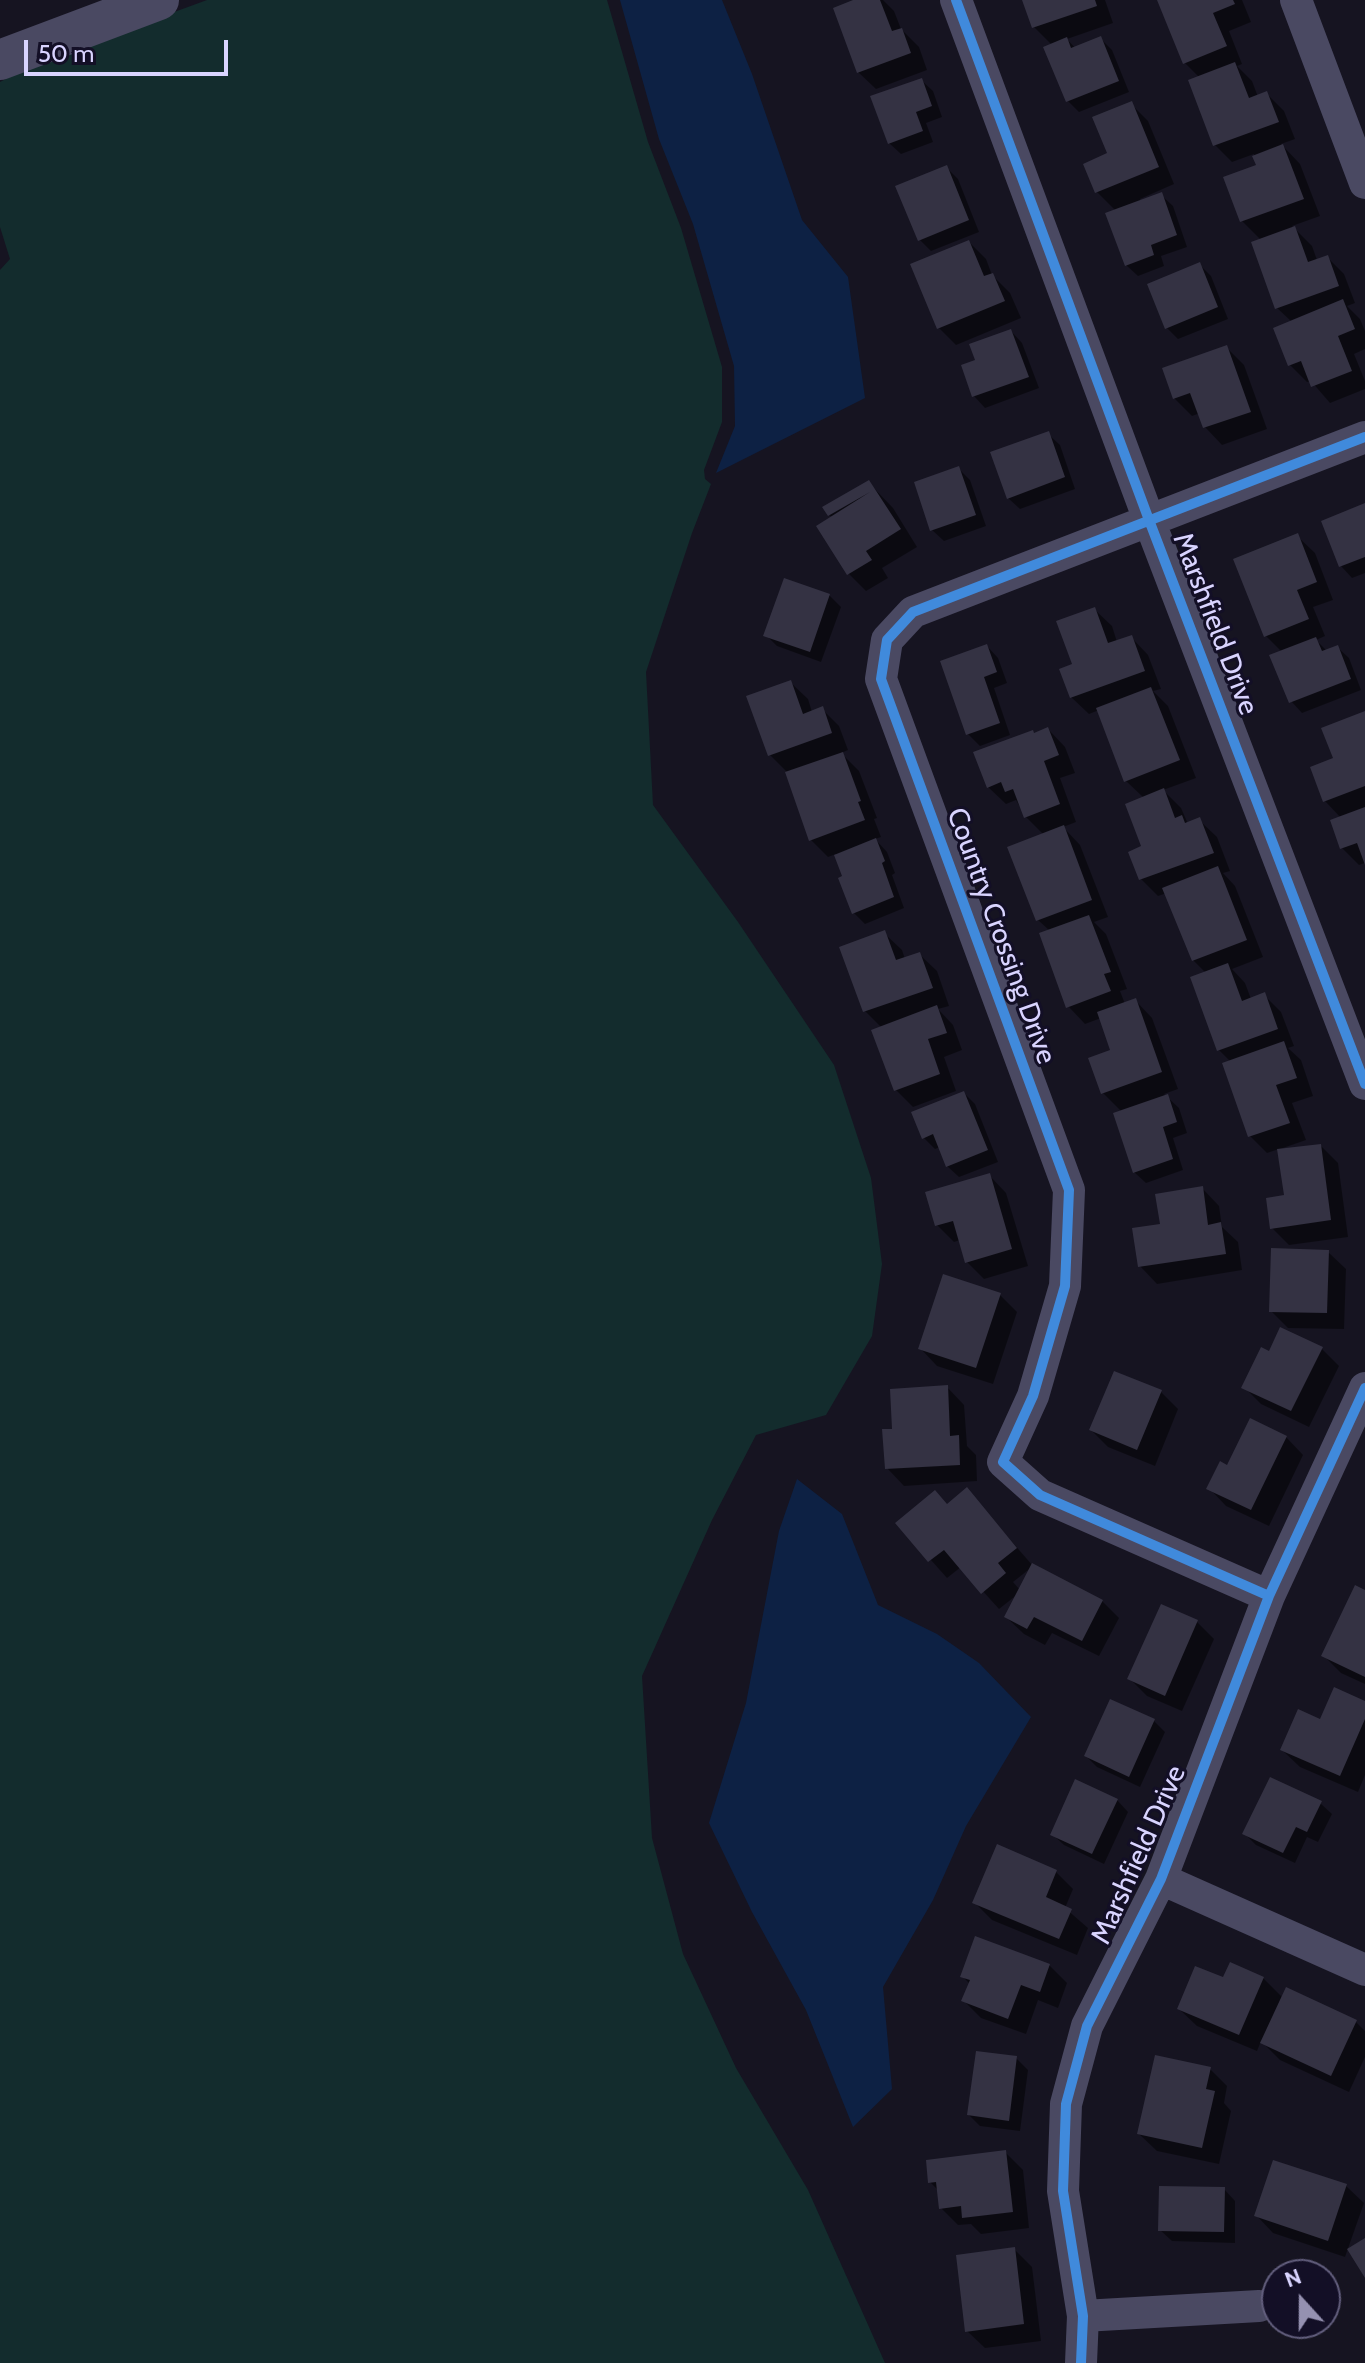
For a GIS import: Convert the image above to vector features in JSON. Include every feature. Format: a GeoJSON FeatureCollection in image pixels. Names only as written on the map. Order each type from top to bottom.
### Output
{"type":"FeatureCollection","features":[{"type":"Feature","properties":{"kind":"street"},"geometry":{"type":"LineString","coordinates":[[0,60],[159,0]]}},
{"type":"Feature","properties":{"kind":"street","name":"Marshfield Drive"},"geometry":{"type":"LineString","coordinates":[[956,0],[1149,520],[1365,1084]]}},
{"type":"Feature","properties":{"kind":"street"},"geometry":{"type":"LineString","coordinates":[[1296,0],[1365,183]]}},
{"type":"Feature","properties":{"kind":"street","name":"Country Crossing Drive"},"geometry":{"type":"LineString","coordinates":[[1269,1596],[1040,1495],[1003,1462],[1033,1396],[1065,1286],[1069,1190],[881,679],[887,640],[913,612],[1365,437]]}},
{"type":"Feature","properties":{"kind":"street","name":"Marshfield Drive"},"geometry":{"type":"LineString","coordinates":[[1081,2363],[1083,2316],[1063,2191],[1066,2104],[1087,2026],[1161,1879],[1269,1596],[1365,1388]]}},
{"type":"Feature","properties":{"kind":"street"},"geometry":{"type":"LineString","coordinates":[[1161,1879],[1365,1970]]}},
{"type":"Feature","properties":{"kind":"street"},"geometry":{"type":"LineString","coordinates":[[1083,2316],[1259,2306]]}},
{"type":"Feature","properties":{"kind":"green space"},"geometry":{"type":"Polygon","coordinates":[[[207,0],[607,0],[648,142],[681,228],[722,367],[722,422],[704,470],[705,479],[711,484],[646,672],[653,805],[738,922],[834,1065],[871,1178],[882,1264],[872,1336],[826,1415],[756,1435],[712,1520],[642,1676],[652,1838],[683,1954],[736,2068],[808,2190],[885,2363],[0,2363],[0,270],[10,259],[0,227],[0,82],[41,61],[207,0]]]}},
{"type":"Feature","properties":{"kind":"water"},"geometry":{"type":"Polygon","coordinates":[[[620,0],[722,0],[752,74],[802,220],[848,277],[865,398],[716,473],[735,426],[734,366],[693,224],[659,139],[620,0]]]}},
{"type":"Feature","properties":{"kind":"water"},"geometry":{"type":"Polygon","coordinates":[[[797,1479],[842,1514],[878,1605],[937,1634],[979,1663],[1031,1717],[966,1826],[933,1900],[883,1987],[892,2089],[853,2127],[806,2010],[752,1912],[709,1823],[746,1703],[779,1531],[797,1479]]]}},
{"type":"Feature","properties":{"kind":"building"},"geometry":{"type":"Polygon","coordinates":[[[853,0],[880,0],[892,31],[902,28],[911,53],[857,73],[833,8],[853,0]]]}},
{"type":"Feature","properties":{"kind":"building"},"geometry":{"type":"Polygon","coordinates":[[[1022,0],[1095,0],[1097,6],[1032,28],[1022,0]]]}},
{"type":"Feature","properties":{"kind":"building"},"geometry":{"type":"Polygon","coordinates":[[[1157,0],[1233,0],[1235,4],[1213,13],[1227,46],[1183,64],[1157,0]]]}},
{"type":"Feature","properties":{"kind":"building"},"geometry":{"type":"Polygon","coordinates":[[[1101,36],[1119,81],[1066,102],[1043,47],[1067,37],[1071,48],[1101,36]]]}},
{"type":"Feature","properties":{"kind":"building"},"geometry":{"type":"Polygon","coordinates":[[[1235,62],[1249,98],[1267,91],[1279,122],[1213,146],[1188,80],[1235,62]]]}},
{"type":"Feature","properties":{"kind":"building"},"geometry":{"type":"Polygon","coordinates":[[[922,78],[932,106],[916,112],[923,131],[888,144],[870,96],[922,78]]]}},
{"type":"Feature","properties":{"kind":"building"},"geometry":{"type":"Polygon","coordinates":[[[1132,101],[1159,167],[1095,193],[1083,164],[1107,153],[1092,117],[1132,101]]]}},
{"type":"Feature","properties":{"kind":"building"},"geometry":{"type":"Polygon","coordinates":[[[1283,144],[1304,199],[1240,222],[1223,177],[1256,165],[1252,156],[1283,144]]]}},
{"type":"Feature","properties":{"kind":"building"},"geometry":{"type":"Polygon","coordinates":[[[947,165],[969,220],[918,241],[895,186],[947,165]]]}},
{"type":"Feature","properties":{"kind":"building"},"geometry":{"type":"Polygon","coordinates":[[[1162,192],[1177,235],[1151,245],[1154,255],[1125,266],[1105,213],[1162,192]]]}},
{"type":"Feature","properties":{"kind":"building"},"geometry":{"type":"Polygon","coordinates":[[[1295,226],[1308,262],[1328,255],[1339,286],[1275,309],[1251,242],[1295,226]]]}},
{"type":"Feature","properties":{"kind":"building"},"geometry":{"type":"Polygon","coordinates":[[[969,240],[984,276],[993,273],[1005,301],[937,329],[910,264],[969,240]]]}},
{"type":"Feature","properties":{"kind":"building"},"geometry":{"type":"Polygon","coordinates":[[[1200,262],[1218,307],[1165,329],[1147,284],[1200,262]]]}},
{"type":"Feature","properties":{"kind":"building"},"geometry":{"type":"Polygon","coordinates":[[[1343,299],[1355,329],[1338,336],[1352,371],[1311,387],[1301,361],[1288,366],[1273,328],[1343,299]]]}},
{"type":"Feature","properties":{"kind":"building"},"geometry":{"type":"Polygon","coordinates":[[[1011,329],[1029,377],[972,397],[961,365],[975,360],[969,344],[1011,329]]]}},
{"type":"Feature","properties":{"kind":"building"},"geometry":{"type":"Polygon","coordinates":[[[1227,345],[1251,412],[1203,428],[1190,393],[1173,399],[1162,368],[1227,345]]]}},
{"type":"Feature","properties":{"kind":"building"},"geometry":{"type":"Polygon","coordinates":[[[1049,431],[1065,477],[1007,499],[990,452],[1049,431]]]}},
{"type":"Feature","properties":{"kind":"building"},"geometry":{"type":"Polygon","coordinates":[[[959,466],[976,515],[930,531],[914,482],[959,466]]]}},
{"type":"Feature","properties":{"kind":"building"},"geometry":{"type":"Polygon","coordinates":[[[869,480],[901,529],[866,551],[872,560],[847,575],[816,526],[870,492],[828,516],[822,507],[869,480]]]}},
{"type":"Feature","properties":{"kind":"building"},"geometry":{"type":"Polygon","coordinates":[[[1365,503],[1365,557],[1339,567],[1321,521],[1365,503]]]}},
{"type":"Feature","properties":{"kind":"building"},"geometry":{"type":"Polygon","coordinates":[[[1298,533],[1317,582],[1297,590],[1309,619],[1264,637],[1233,559],[1298,533]]]}},
{"type":"Feature","properties":{"kind":"building"},"geometry":{"type":"Polygon","coordinates":[[[784,578],[830,594],[810,652],[763,636],[784,578]]]}},
{"type":"Feature","properties":{"kind":"building"},"geometry":{"type":"Polygon","coordinates":[[[1095,607],[1108,643],[1132,635],[1145,671],[1070,698],[1059,669],[1072,664],[1056,621],[1095,607]]]}},
{"type":"Feature","properties":{"kind":"building"},"geometry":{"type":"Polygon","coordinates":[[[1316,637],[1322,651],[1338,645],[1351,679],[1289,703],[1269,655],[1316,637]]]}},
{"type":"Feature","properties":{"kind":"building"},"geometry":{"type":"Polygon","coordinates":[[[987,644],[997,672],[984,677],[1000,723],[966,735],[940,661],[987,644]]]}},
{"type":"Feature","properties":{"kind":"building"},"geometry":{"type":"Polygon","coordinates":[[[791,680],[803,714],[823,706],[832,733],[768,756],[746,696],[791,680]]]}},
{"type":"Feature","properties":{"kind":"building"},"geometry":{"type":"Polygon","coordinates":[[[1151,687],[1180,760],[1124,782],[1096,708],[1151,687]]]}},
{"type":"Feature","properties":{"kind":"building"},"geometry":{"type":"Polygon","coordinates":[[[1365,711],[1365,786],[1323,802],[1310,767],[1333,758],[1321,728],[1365,711]]]}},
{"type":"Feature","properties":{"kind":"building"},"geometry":{"type":"Polygon","coordinates":[[[1048,727],[1059,755],[1044,761],[1060,804],[1024,818],[1013,789],[1005,792],[1001,782],[987,788],[973,752],[1048,727]]]}},
{"type":"Feature","properties":{"kind":"building"},"geometry":{"type":"Polygon","coordinates":[[[843,752],[865,820],[809,841],[785,772],[843,752]]]}},
{"type":"Feature","properties":{"kind":"building"},"geometry":{"type":"Polygon","coordinates":[[[1164,788],[1175,818],[1182,815],[1185,823],[1200,817],[1214,853],[1139,880],[1128,852],[1141,846],[1125,804],[1164,788]]]}},
{"type":"Feature","properties":{"kind":"building"},"geometry":{"type":"Polygon","coordinates":[[[1365,807],[1365,865],[1357,843],[1340,849],[1330,820],[1365,807]]]}},
{"type":"Feature","properties":{"kind":"building"},"geometry":{"type":"Polygon","coordinates":[[[1064,825],[1092,900],[1036,921],[1007,847],[1064,825]]]}},
{"type":"Feature","properties":{"kind":"building"},"geometry":{"type":"Polygon","coordinates":[[[876,838],[894,897],[852,914],[838,878],[842,876],[834,855],[876,838]]]}},
{"type":"Feature","properties":{"kind":"building"},"geometry":{"type":"Polygon","coordinates":[[[1218,866],[1247,940],[1192,961],[1162,888],[1218,866]]]}},
{"type":"Feature","properties":{"kind":"building"},"geometry":{"type":"Polygon","coordinates":[[[1089,915],[1111,972],[1104,974],[1111,991],[1066,1008],[1039,933],[1089,915]]]}},
{"type":"Feature","properties":{"kind":"building"},"geometry":{"type":"Polygon","coordinates":[[[885,930],[896,960],[920,952],[933,988],[863,1012],[839,947],[885,930]]]}},
{"type":"Feature","properties":{"kind":"building"},"geometry":{"type":"Polygon","coordinates":[[[1228,963],[1242,1001],[1265,992],[1278,1029],[1217,1051],[1190,977],[1228,963]]]}},
{"type":"Feature","properties":{"kind":"building"},"geometry":{"type":"Polygon","coordinates":[[[1136,998],[1162,1072],[1101,1094],[1088,1058],[1110,1050],[1097,1012],[1136,998]]]}},
{"type":"Feature","properties":{"kind":"building"},"geometry":{"type":"Polygon","coordinates":[[[937,1005],[947,1033],[928,1039],[940,1074],[894,1091],[871,1030],[937,1005]]]}},
{"type":"Feature","properties":{"kind":"building"},"geometry":{"type":"Polygon","coordinates":[[[1284,1041],[1297,1078],[1276,1085],[1290,1123],[1248,1137],[1222,1063],[1284,1041]]]}},
{"type":"Feature","properties":{"kind":"building"},"geometry":{"type":"Polygon","coordinates":[[[964,1091],[988,1150],[946,1167],[933,1134],[922,1139],[911,1112],[964,1091]]]}},
{"type":"Feature","properties":{"kind":"building"},"geometry":{"type":"Polygon","coordinates":[[[1168,1094],[1177,1122],[1163,1127],[1173,1159],[1133,1173],[1113,1113],[1168,1094]]]}},
{"type":"Feature","properties":{"kind":"building"},"geometry":{"type":"Polygon","coordinates":[[[1321,1144],[1331,1220],[1270,1229],[1266,1198],[1284,1195],[1277,1149],[1321,1144]]]}},
{"type":"Feature","properties":{"kind":"building"},"geometry":{"type":"Polygon","coordinates":[[[990,1173],[1012,1249],[965,1263],[953,1221],[935,1226],[925,1192],[990,1173]]]}},
{"type":"Feature","properties":{"kind":"building"},"geometry":{"type":"Polygon","coordinates":[[[1203,1186],[1208,1225],[1221,1222],[1226,1254],[1138,1267],[1132,1228],[1160,1224],[1155,1194],[1203,1186]]]}},
{"type":"Feature","properties":{"kind":"building"},"geometry":{"type":"Polygon","coordinates":[[[1271,1248],[1329,1250],[1327,1313],[1269,1312],[1271,1248]]]}},
{"type":"Feature","properties":{"kind":"building"},"geometry":{"type":"Polygon","coordinates":[[[943,1274],[1001,1293],[976,1368],[918,1349],[943,1274]]]}},
{"type":"Feature","properties":{"kind":"building"},"geometry":{"type":"Polygon","coordinates":[[[1280,1327],[1323,1347],[1291,1411],[1241,1388],[1261,1347],[1269,1351],[1280,1327]]]}},
{"type":"Feature","properties":{"kind":"building"},"geometry":{"type":"Polygon","coordinates":[[[1114,1371],[1162,1390],[1137,1450],[1089,1430],[1114,1371]]]}},
{"type":"Feature","properties":{"kind":"building"},"geometry":{"type":"Polygon","coordinates":[[[948,1385],[950,1436],[959,1435],[960,1465],[885,1469],[882,1429],[892,1429],[890,1389],[948,1385]]]}},
{"type":"Feature","properties":{"kind":"building"},"geometry":{"type":"Polygon","coordinates":[[[1250,1418],[1287,1436],[1251,1510],[1206,1489],[1220,1461],[1227,1465],[1250,1418]]]}},
{"type":"Feature","properties":{"kind":"building"},"geometry":{"type":"Polygon","coordinates":[[[967,1487],[1017,1548],[998,1563],[1006,1573],[981,1594],[944,1550],[928,1562],[895,1523],[935,1490],[947,1504],[967,1487]]]}},
{"type":"Feature","properties":{"kind":"building"},"geometry":{"type":"Polygon","coordinates":[[[1032,1563],[1103,1600],[1082,1641],[1034,1617],[1027,1629],[1004,1617],[1032,1563]]]}},
{"type":"Feature","properties":{"kind":"building"},"geometry":{"type":"Polygon","coordinates":[[[1355,1585],[1365,1590],[1365,1677],[1321,1656],[1355,1585]]]}},
{"type":"Feature","properties":{"kind":"building"},"geometry":{"type":"Polygon","coordinates":[[[1161,1604],[1198,1620],[1165,1696],[1127,1679],[1161,1604]]]}},
{"type":"Feature","properties":{"kind":"building"},"geometry":{"type":"Polygon","coordinates":[[[1334,1687],[1365,1701],[1365,1719],[1340,1776],[1280,1750],[1298,1709],[1320,1719],[1334,1687]]]}},
{"type":"Feature","properties":{"kind":"building"},"geometry":{"type":"Polygon","coordinates":[[[1110,1699],[1155,1719],[1129,1777],[1084,1756],[1110,1699]]]}},
{"type":"Feature","properties":{"kind":"building"},"geometry":{"type":"Polygon","coordinates":[[[1270,1777],[1322,1801],[1307,1832],[1296,1827],[1283,1853],[1242,1834],[1270,1777]]]}},
{"type":"Feature","properties":{"kind":"building"},"geometry":{"type":"Polygon","coordinates":[[[1075,1779],[1118,1799],[1092,1854],[1050,1835],[1075,1779]]]}},
{"type":"Feature","properties":{"kind":"building"},"geometry":{"type":"Polygon","coordinates":[[[997,1844],[1057,1870],[1046,1897],[1072,1909],[1059,1939],[972,1903],[997,1844]]]}},
{"type":"Feature","properties":{"kind":"building"},"geometry":{"type":"Polygon","coordinates":[[[975,1936],[1050,1964],[1040,1992],[1021,1985],[1008,2019],[961,2001],[970,1980],[960,1977],[975,1936]]]}},
{"type":"Feature","properties":{"kind":"building"},"geometry":{"type":"Polygon","coordinates":[[[1230,1962],[1264,1977],[1239,2035],[1177,2009],[1195,1966],[1223,1977],[1230,1962]]]}},
{"type":"Feature","properties":{"kind":"building"},"geometry":{"type":"Polygon","coordinates":[[[1286,1987],[1357,2020],[1331,2076],[1260,2043],[1286,1987]]]}},
{"type":"Feature","properties":{"kind":"building"},"geometry":{"type":"Polygon","coordinates":[[[976,2051],[1017,2056],[1009,2121],[967,2115],[976,2051]]]}},
{"type":"Feature","properties":{"kind":"building"},"geometry":{"type":"Polygon","coordinates":[[[1155,2055],[1211,2067],[1206,2089],[1215,2091],[1202,2148],[1137,2134],[1155,2055]]]}},
{"type":"Feature","properties":{"kind":"building"},"geometry":{"type":"Polygon","coordinates":[[[1006,2150],[1013,2212],[962,2218],[961,2206],[939,2209],[936,2182],[928,2183],[926,2160],[1006,2150]]]}},
{"type":"Feature","properties":{"kind":"building"},"geometry":{"type":"Polygon","coordinates":[[[1273,2160],[1347,2184],[1328,2241],[1254,2216],[1273,2160]]]}},
{"type":"Feature","properties":{"kind":"building"},"geometry":{"type":"Polygon","coordinates":[[[1159,2186],[1225,2187],[1224,2232],[1158,2231],[1159,2186]]]}},
{"type":"Feature","properties":{"kind":"building"},"geometry":{"type":"Polygon","coordinates":[[[1365,2238],[1365,2278],[1347,2249],[1365,2238]]]}},
{"type":"Feature","properties":{"kind":"building"},"geometry":{"type":"Polygon","coordinates":[[[1015,2247],[1024,2324],[965,2332],[956,2255],[1015,2247]]]}},
{"type":"Feature","properties":{"kind":"cycle path"},"geometry":{"type":"LineString","coordinates":[[956,0],[1149,520],[1365,1084]]}},
{"type":"Feature","properties":{"kind":"cycle path"},"geometry":{"type":"LineString","coordinates":[[1269,1596],[1040,1495],[1003,1462],[1033,1396],[1065,1286],[1069,1190],[881,679],[887,640],[913,612],[1365,437]]}},
{"type":"Feature","properties":{"kind":"cycle path"},"geometry":{"type":"LineString","coordinates":[[1081,2363],[1083,2316],[1063,2191],[1066,2104],[1087,2026],[1161,1879],[1269,1596],[1365,1388]]}}]}
